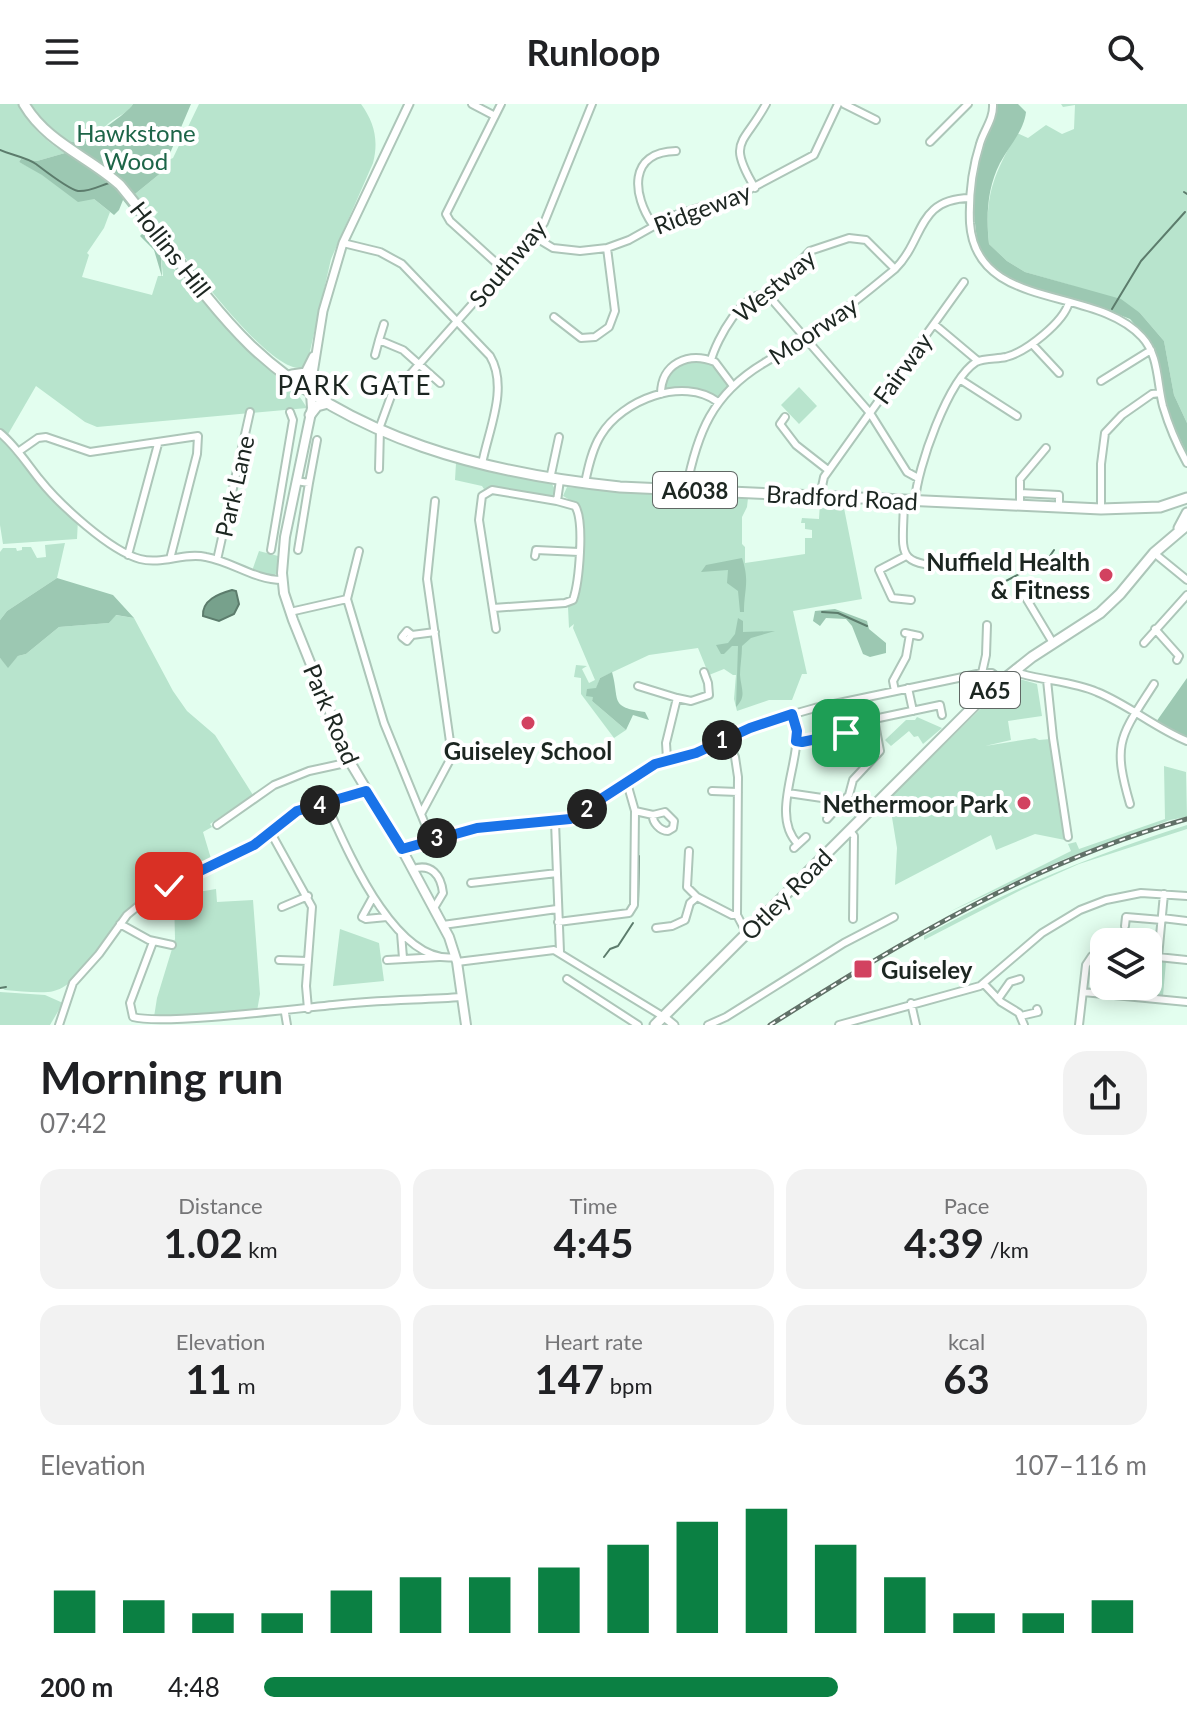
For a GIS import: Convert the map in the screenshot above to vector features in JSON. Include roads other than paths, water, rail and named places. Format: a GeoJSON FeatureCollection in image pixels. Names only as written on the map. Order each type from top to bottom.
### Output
{"type":"FeatureCollection","features":[{"type":"Feature","properties":{"kind":"main road","name":"Hollins Hill"},"geometry":{"type":"LineString","coordinates":[[24,104],[59,144],[106,172],[120,185],[251,346],[311,390]]}},
{"type":"Feature","properties":{"kind":"main road"},"geometry":{"type":"LineString","coordinates":[[292,375],[306,373],[314,357]]}},
{"type":"Feature","properties":{"kind":"main road","name":"Hollins Hill"},"geometry":{"type":"LineString","coordinates":[[279,368],[311,390]]}},
{"type":"Feature","properties":{"kind":"main road","name":"Bradford Road"},"geometry":{"type":"LineString","coordinates":[[311,390],[332,405],[380,429],[482,464],[555,479],[686,490],[1101,509],[1168,506],[1187,511]]}},
{"type":"Feature","properties":{"kind":"main road","name":"Park Road"},"geometry":{"type":"LineString","coordinates":[[311,390],[310,415],[287,526],[282,580],[290,612],[350,762],[443,925],[457,959],[466,1025]]}},
{"type":"Feature","properties":{"kind":"main road"},"geometry":{"type":"LineString","coordinates":[[310,415],[317,406],[332,405]]}},
{"type":"Feature","properties":{"kind":"main road","name":"Bradford Road"},"geometry":{"type":"LineString","coordinates":[[1168,506],[1187,498]]}},
{"type":"Feature","properties":{"kind":"main road","name":"A65"},"geometry":{"type":"LineString","coordinates":[[1187,498],[1187,511]]}},
{"type":"Feature","properties":{"kind":"main road","name":"Otley Road"},"geometry":{"type":"LineString","coordinates":[[1178,531],[1187,511]]}},
{"type":"Feature","properties":{"kind":"main road","name":"Otley Road"},"geometry":{"type":"LineString","coordinates":[[664,1017],[1001,680],[1109,605],[1154,553],[1187,525]]}},
{"type":"Feature","properties":{"kind":"street"},"geometry":{"type":"LineString","coordinates":[[311,390],[314,357],[331,278],[343,243],[409,104]]}},
{"type":"Feature","properties":{"kind":"street"},"geometry":{"type":"LineString","coordinates":[[472,104],[495,116]]}},
{"type":"Feature","properties":{"kind":"street"},"geometry":{"type":"LineString","coordinates":[[501,104],[446,214],[503,269]]}},
{"type":"Feature","properties":{"kind":"street","name":"Southway"},"geometry":{"type":"LineString","coordinates":[[380,429],[391,396],[533,236],[549,213],[592,104]]}},
{"type":"Feature","properties":{"kind":"street"},"geometry":{"type":"LineString","coordinates":[[755,188],[743,168],[739,151],[744,135],[766,104]]}},
{"type":"Feature","properties":{"kind":"street"},"geometry":{"type":"LineString","coordinates":[[841,104],[876,120]]}},
{"type":"Feature","properties":{"kind":"street","name":"Ridgeway"},"geometry":{"type":"LineString","coordinates":[[533,236],[553,248],[580,251],[607,248],[629,240],[685,210],[755,188],[814,155],[841,104]]}},
{"type":"Feature","properties":{"kind":"street"},"geometry":{"type":"LineString","coordinates":[[930,142],[968,104]]}},
{"type":"Feature","properties":{"kind":"street"},"geometry":{"type":"LineString","coordinates":[[993,104],[993,114],[978,151],[970,198],[973,243],[980,260],[1020,287],[1107,312],[1139,333],[1151,350],[1169,425],[1187,463]]}},
{"type":"Feature","properties":{"kind":"street"},"geometry":{"type":"LineString","coordinates":[[653,225],[640,205],[638,178],[652,158],[676,151]]}},
{"type":"Feature","properties":{"kind":"street","name":"Moorway"},"geometry":{"type":"LineString","coordinates":[[686,490],[697,440],[718,402],[733,386],[807,338],[895,269],[935,207],[945,201],[970,198]]}},
{"type":"Feature","properties":{"kind":"street","name":"Westway"},"geometry":{"type":"LineString","coordinates":[[711,360],[728,324],[744,304],[759,294],[768,295],[810,251],[849,238],[866,240],[895,269]]}},
{"type":"Feature","properties":{"kind":"street"},"geometry":{"type":"LineString","coordinates":[[343,243],[380,252],[402,264],[490,356],[499,375],[498,392],[482,464]]}},
{"type":"Feature","properties":{"kind":"street"},"geometry":{"type":"LineString","coordinates":[[554,317],[581,338],[595,337],[612,324],[615,311],[607,248]]}},
{"type":"Feature","properties":{"kind":"street","name":"Fairway"},"geometry":{"type":"LineString","coordinates":[[820,496],[828,470],[964,282]]}},
{"type":"Feature","properties":{"kind":"street"},"geometry":{"type":"LineString","coordinates":[[768,295],[870,413],[907,472],[918,478]]}},
{"type":"Feature","properties":{"kind":"street"},"geometry":{"type":"LineString","coordinates":[[915,501],[918,478],[945,404],[961,380],[978,361],[1010,356],[1032,344],[1064,315],[1069,302]]}},
{"type":"Feature","properties":{"kind":"street"},"geometry":{"type":"LineString","coordinates":[[375,355],[384,324]]}},
{"type":"Feature","properties":{"kind":"street","name":"Fairway"},"geometry":{"type":"LineString","coordinates":[[934,324],[978,361]]}},
{"type":"Feature","properties":{"kind":"street"},"geometry":{"type":"LineString","coordinates":[[379,340],[397,346],[440,383]]}},
{"type":"Feature","properties":{"kind":"street"},"geometry":{"type":"LineString","coordinates":[[1032,344],[1059,373]]}},
{"type":"Feature","properties":{"kind":"street"},"geometry":{"type":"LineString","coordinates":[[1101,381],[1151,350]]}},
{"type":"Feature","properties":{"kind":"street"},"geometry":{"type":"LineString","coordinates":[[661,394],[664,376],[674,363],[692,358],[711,360],[733,386]]}},
{"type":"Feature","properties":{"kind":"street"},"geometry":{"type":"LineString","coordinates":[[961,380],[1017,416]]}},
{"type":"Feature","properties":{"kind":"street"},"geometry":{"type":"LineString","coordinates":[[585,483],[595,447],[605,428],[632,406],[661,394],[700,393],[718,402]]}},
{"type":"Feature","properties":{"kind":"street"},"geometry":{"type":"LineString","coordinates":[[1101,509],[1105,433],[1122,415],[1152,394],[1160,393]]}},
{"type":"Feature","properties":{"kind":"street","name":"Park Lane"},"geometry":{"type":"LineString","coordinates":[[217,560],[250,412]]}},
{"type":"Feature","properties":{"kind":"street"},"geometry":{"type":"LineString","coordinates":[[271,550],[293,420],[290,412]]}},
{"type":"Feature","properties":{"kind":"street"},"geometry":{"type":"LineString","coordinates":[[785,417],[780,424],[796,445],[828,470]]}},
{"type":"Feature","properties":{"kind":"street"},"geometry":{"type":"LineString","coordinates":[[379,469],[380,429]]}},
{"type":"Feature","properties":{"kind":"street"},"geometry":{"type":"LineString","coordinates":[[0,433],[55,496],[103,539],[128,555],[153,561],[198,556],[265,579],[282,580]]}},
{"type":"Feature","properties":{"kind":"street"},"geometry":{"type":"LineString","coordinates":[[18,452],[38,438],[46,437],[90,452],[195,436],[200,439],[170,559]]}},
{"type":"Feature","properties":{"kind":"street"},"geometry":{"type":"LineString","coordinates":[[557,501],[555,479],[559,437]]}},
{"type":"Feature","properties":{"kind":"street"},"geometry":{"type":"LineString","coordinates":[[298,550],[317,440]]}},
{"type":"Feature","properties":{"kind":"street"},"geometry":{"type":"LineString","coordinates":[[289,442],[303,445]]}},
{"type":"Feature","properties":{"kind":"street"},"geometry":{"type":"LineString","coordinates":[[128,555],[158,444]]}},
{"type":"Feature","properties":{"kind":"street"},"geometry":{"type":"LineString","coordinates":[[1020,505],[1020,479],[1046,448]]}},
{"type":"Feature","properties":{"kind":"street"},"geometry":{"type":"LineString","coordinates":[[296,481],[309,483]]}},
{"type":"Feature","properties":{"kind":"street"},"geometry":{"type":"LineString","coordinates":[[493,608],[569,603],[575,596],[579,552],[578,510],[569,503],[496,490],[487,491],[482,496],[479,520],[496,629]]}},
{"type":"Feature","properties":{"kind":"street"},"geometry":{"type":"LineString","coordinates":[[1020,493],[1059,495],[1059,507]]}},
{"type":"Feature","properties":{"kind":"street"},"geometry":{"type":"LineString","coordinates":[[904,500],[903,548],[906,556],[922,566],[956,567]]}},
{"type":"Feature","properties":{"kind":"street"},"geometry":{"type":"LineString","coordinates":[[421,814],[452,756],[428,593],[427,564],[435,501]]}},
{"type":"Feature","properties":{"kind":"street"},"geometry":{"type":"LineString","coordinates":[[275,524],[287,526]]}},
{"type":"Feature","properties":{"kind":"street"},"geometry":{"type":"LineString","coordinates":[[535,556],[536,550],[579,552]]}},
{"type":"Feature","properties":{"kind":"street"},"geometry":{"type":"LineString","coordinates":[[359,551],[347,599],[380,711],[431,839]]}},
{"type":"Feature","properties":{"kind":"street"},"geometry":{"type":"LineString","coordinates":[[1154,553],[1187,580]]}},
{"type":"Feature","properties":{"kind":"street"},"geometry":{"type":"LineString","coordinates":[[906,556],[879,570],[892,598],[911,600]]}},
{"type":"Feature","properties":{"kind":"street"},"geometry":{"type":"LineString","coordinates":[[1017,583],[1053,643]]}},
{"type":"Feature","properties":{"kind":"street"},"geometry":{"type":"LineString","coordinates":[[1144,643],[1186,597]]}},
{"type":"Feature","properties":{"kind":"street"},"geometry":{"type":"LineString","coordinates":[[290,612],[347,599]]}},
{"type":"Feature","properties":{"kind":"street"},"geometry":{"type":"LineString","coordinates":[[982,673],[986,655],[986,625]]}},
{"type":"Feature","properties":{"kind":"street"},"geometry":{"type":"LineString","coordinates":[[1155,629],[1179,656],[1177,660]]}},
{"type":"Feature","properties":{"kind":"street"},"geometry":{"type":"LineString","coordinates":[[412,635],[435,632]]}},
{"type":"Feature","properties":{"kind":"street"},"geometry":{"type":"LineString","coordinates":[[895,691],[893,681],[906,657],[907,634],[919,636]]}},
{"type":"Feature","properties":{"kind":"street"},"geometry":{"type":"LineString","coordinates":[[1015,669],[1022,674],[1087,688],[1187,741]]}},
{"type":"Feature","properties":{"kind":"street"},"geometry":{"type":"LineString","coordinates":[[638,686],[691,701],[712,697],[704,672]]}},
{"type":"Feature","properties":{"kind":"street"},"geometry":{"type":"LineString","coordinates":[[402,849],[484,827],[555,822],[575,816],[649,767],[667,759],[696,753],[726,738],[792,714],[982,673],[992,673],[1001,680]]}},
{"type":"Feature","properties":{"kind":"street"},"geometry":{"type":"LineString","coordinates":[[652,690],[655,680]]}},
{"type":"Feature","properties":{"kind":"street"},"geometry":{"type":"LineString","coordinates":[[1047,680],[1068,837]]}},
{"type":"Feature","properties":{"kind":"street"},"geometry":{"type":"LineString","coordinates":[[1130,804],[1119,755],[1124,735],[1154,684]]}},
{"type":"Feature","properties":{"kind":"street"},"geometry":{"type":"LineString","coordinates":[[908,688],[913,711]]}},
{"type":"Feature","properties":{"kind":"street"},"geometry":{"type":"LineString","coordinates":[[667,759],[665,747],[677,698]]}},
{"type":"Feature","properties":{"kind":"street"},"geometry":{"type":"LineString","coordinates":[[827,819],[849,795],[853,780],[880,751],[874,719],[940,705],[942,715]]}},
{"type":"Feature","properties":{"kind":"street"},"geometry":{"type":"LineString","coordinates":[[792,714],[797,731],[788,793],[787,827],[796,846],[806,837]]}},
{"type":"Feature","properties":{"kind":"street"},"geometry":{"type":"LineString","coordinates":[[796,741],[846,733]]}},
{"type":"Feature","properties":{"kind":"street"},"geometry":{"type":"LineString","coordinates":[[726,738],[736,763],[738,792],[737,915],[747,934]]}},
{"type":"Feature","properties":{"kind":"street"},"geometry":{"type":"LineString","coordinates":[[217,825],[274,785],[309,771],[350,762]]}},
{"type":"Feature","properties":{"kind":"street"},"geometry":{"type":"LineString","coordinates":[[558,922],[629,913],[634,905],[635,811],[627,783]]}},
{"type":"Feature","properties":{"kind":"street"},"geometry":{"type":"LineString","coordinates":[[59,1025],[73,983],[138,906],[169,886],[254,845],[297,811],[366,791]]}},
{"type":"Feature","properties":{"kind":"street"},"geometry":{"type":"LineString","coordinates":[[712,791],[738,792]]}},
{"type":"Feature","properties":{"kind":"street"},"geometry":{"type":"LineString","coordinates":[[788,793],[822,798]]}},
{"type":"Feature","properties":{"kind":"street"},"geometry":{"type":"LineString","coordinates":[[326,803],[373,897],[387,917],[417,946],[443,957]]}},
{"type":"Feature","properties":{"kind":"street"},"geometry":{"type":"LineString","coordinates":[[635,811],[653,815]]}},
{"type":"Feature","properties":{"kind":"street"},"geometry":{"type":"LineString","coordinates":[[555,822],[560,952]]}},
{"type":"Feature","properties":{"kind":"street"},"geometry":{"type":"LineString","coordinates":[[849,830],[854,836],[853,919]]}},
{"type":"Feature","properties":{"kind":"street"},"geometry":{"type":"LineString","coordinates":[[271,833],[308,896],[312,916],[308,1009]]}},
{"type":"Feature","properties":{"kind":"street"},"geometry":{"type":"LineString","coordinates":[[689,851],[687,887],[697,897],[737,915]]}},
{"type":"Feature","properties":{"kind":"street"},"geometry":{"type":"LineString","coordinates":[[413,869],[427,868],[435,871],[440,878],[443,893],[434,908]]}},
{"type":"Feature","properties":{"kind":"street"},"geometry":{"type":"LineString","coordinates":[[471,883],[557,873]]}},
{"type":"Feature","properties":{"kind":"street"},"geometry":{"type":"LineString","coordinates":[[839,1025],[863,1022],[911,1003],[976,988],[1036,938],[1080,910],[1116,897],[1141,893],[1187,896]]}},
{"type":"Feature","properties":{"kind":"street"},"geometry":{"type":"LineString","coordinates":[[1161,928],[1164,894]]}},
{"type":"Feature","properties":{"kind":"street"},"geometry":{"type":"LineString","coordinates":[[282,907],[308,896]]}},
{"type":"Feature","properties":{"kind":"street"},"geometry":{"type":"LineString","coordinates":[[373,897],[362,917],[387,917]]}},
{"type":"Feature","properties":{"kind":"street"},"geometry":{"type":"LineString","coordinates":[[656,928],[685,920],[690,903],[697,897]]}},
{"type":"Feature","properties":{"kind":"street"},"geometry":{"type":"LineString","coordinates":[[443,925],[557,909]]}},
{"type":"Feature","properties":{"kind":"street"},"geometry":{"type":"LineString","coordinates":[[708,1025],[726,1017],[844,943],[894,917]]}},
{"type":"Feature","properties":{"kind":"street"},"geometry":{"type":"LineString","coordinates":[[1125,926],[1126,917],[1187,921]]}},
{"type":"Feature","properties":{"kind":"street"},"geometry":{"type":"LineString","coordinates":[[120,924],[153,942],[172,945]]}},
{"type":"Feature","properties":{"kind":"street"},"geometry":{"type":"LineString","coordinates":[[401,933],[403,958]]}},
{"type":"Feature","properties":{"kind":"street"},"geometry":{"type":"LineString","coordinates":[[153,942],[130,1003],[132,1015],[138,1021],[151,1024],[218,1024],[338,1004],[462,997]]}},
{"type":"Feature","properties":{"kind":"street"},"geometry":{"type":"LineString","coordinates":[[387,960],[457,959],[539,950],[560,952],[674,1025]]}},
{"type":"Feature","properties":{"kind":"street"},"geometry":{"type":"LineString","coordinates":[[1162,957],[1187,960]]}},
{"type":"Feature","properties":{"kind":"street"},"geometry":{"type":"LineString","coordinates":[[1079,1025],[1087,961],[1090,958]]}},
{"type":"Feature","properties":{"kind":"street"},"geometry":{"type":"LineString","coordinates":[[279,960],[308,961]]}},
{"type":"Feature","properties":{"kind":"street"},"geometry":{"type":"LineString","coordinates":[[567,979],[636,1025]]}},
{"type":"Feature","properties":{"kind":"street"},"geometry":{"type":"LineString","coordinates":[[998,999],[1010,982],[1020,979]]}},
{"type":"Feature","properties":{"kind":"street"},"geometry":{"type":"LineString","coordinates":[[984,984],[1021,1016],[1024,1025]]}},
{"type":"Feature","properties":{"kind":"street"},"geometry":{"type":"LineString","coordinates":[[1083,992],[1187,1002]]}},
{"type":"Feature","properties":{"kind":"street"},"geometry":{"type":"LineString","coordinates":[[911,1003],[916,1025]]}},
{"type":"Feature","properties":{"kind":"street"},"geometry":{"type":"LineString","coordinates":[[1021,1016],[1038,1012],[1037,1009]]}},
{"type":"Feature","properties":{"kind":"street"},"geometry":{"type":"LineString","coordinates":[[611,1011],[636,1025]]}},
{"type":"Feature","properties":{"kind":"street"},"geometry":{"type":"LineString","coordinates":[[285,1013],[287,1025]]}},
{"type":"Feature","properties":{"kind":"street"},"geometry":{"type":"LineString","coordinates":[[723,1025],[726,1017]]}},
{"type":"Feature","properties":{"kind":"waterway"},"geometry":{"type":"LineString","coordinates":[[0,150],[32,162],[74,190],[90,190],[109,183]]}},
{"type":"Feature","properties":{"kind":"waterway"},"geometry":{"type":"LineString","coordinates":[[1112,309],[1141,261],[1185,212]]}},
{"type":"Feature","properties":{"kind":"waterway"},"geometry":{"type":"LineString","coordinates":[[1033,572],[1041,569],[1054,550]]}},
{"type":"Feature","properties":{"kind":"waterway"},"geometry":{"type":"LineString","coordinates":[[1002,583],[1021,573]]}},
{"type":"Feature","properties":{"kind":"waterway"},"geometry":{"type":"LineString","coordinates":[[822,612],[838,613],[867,626]]}},
{"type":"Feature","properties":{"kind":"waterway"},"geometry":{"type":"LineString","coordinates":[[638,904],[639,856]]}},
{"type":"Feature","properties":{"kind":"waterway"},"geometry":{"type":"LineString","coordinates":[[604,957],[610,949],[618,946],[633,923]]}},
{"type":"Feature","properties":{"kind":"waterway"},"geometry":{"type":"LineString","coordinates":[[0,988],[6,987]]}},
{"type":"Feature","properties":{"kind":"railway"},"geometry":{"type":"LineString","coordinates":[[770,1025],[920,934],[1022,881],[1130,837],[1187,819]]}},
{"type":"Feature","properties":{"kind":"place","name":"Nuffield Health & Fitness"},"geometry":{"type":"Point","coordinates":[1106,575]}},
{"type":"Feature","properties":{"kind":"place","name":"Guiseley School"},"geometry":{"type":"Point","coordinates":[528,723]}},
{"type":"Feature","properties":{"kind":"place","name":"Nethermoor Park"},"geometry":{"type":"Point","coordinates":[1024,803]}},
{"type":"Feature","properties":{"kind":"place","name":"Guiseley"},"geometry":{"type":"Point","coordinates":[863,969]}},
{"type":"Feature","properties":{"kind":"district","name":"PARK GATE"},"geometry":{"type":"Point","coordinates":[355,385]}},
{"type":"Feature","properties":{"kind":"park label","name":"Hawkstone Wood"},"geometry":{"type":"Point","coordinates":[136,146]}}]}
